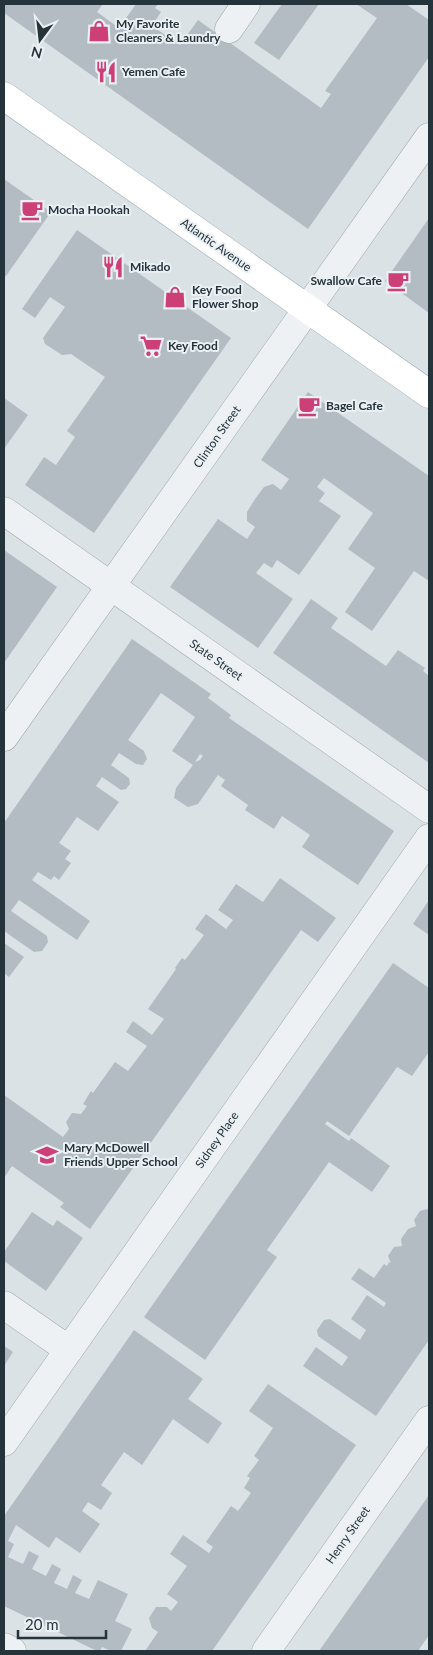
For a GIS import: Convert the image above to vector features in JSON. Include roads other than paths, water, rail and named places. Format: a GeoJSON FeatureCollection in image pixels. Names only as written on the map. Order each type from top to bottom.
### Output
{"type":"FeatureCollection","features":[{"type":"Feature","properties":{"kind":"main road","name":"Atlantic Avenue"},"geometry":{"type":"LineString","coordinates":[[4,96],[429,394]]}},
{"type":"Feature","properties":{"kind":"street"},"geometry":{"type":"LineString","coordinates":[[229,29],[246,4]]}},
{"type":"Feature","properties":{"kind":"street","name":"Clinton Street"},"geometry":{"type":"LineString","coordinates":[[4,737],[429,136]]}},
{"type":"Feature","properties":{"kind":"street","name":"State Street"},"geometry":{"type":"LineString","coordinates":[[4,511],[429,809]]}},
{"type":"Feature","properties":{"kind":"street","name":"Sidney Place"},"geometry":{"type":"LineString","coordinates":[[4,1442],[429,838]]}},
{"type":"Feature","properties":{"kind":"street"},"geometry":{"type":"LineString","coordinates":[[4,1305],[69,1350]]}},
{"type":"Feature","properties":{"kind":"street","name":"Henry Street"},"geometry":{"type":"LineString","coordinates":[[266,1651],[429,1420]]}},
{"type":"Feature","properties":{"kind":"street"},"geometry":{"type":"LineString","coordinates":[[4,1647],[12,1651]]}},
{"type":"Feature","properties":{"kind":"place","name":"My Favorite Cleaners & Laundry"},"geometry":{"type":"Point","coordinates":[99,31]}},
{"type":"Feature","properties":{"kind":"place","name":"Yemen Cafe"},"geometry":{"type":"Point","coordinates":[106,72]}},
{"type":"Feature","properties":{"kind":"place","name":"Mocha Hookah"},"geometry":{"type":"Point","coordinates":[32,210]}},
{"type":"Feature","properties":{"kind":"place","name":"Mikado"},"geometry":{"type":"Point","coordinates":[113,267]}},
{"type":"Feature","properties":{"kind":"place","name":"Swallow Cafe"},"geometry":{"type":"Point","coordinates":[398,281]}},
{"type":"Feature","properties":{"kind":"place","name":"Key Food Flower Shop"},"geometry":{"type":"Point","coordinates":[175,297]}},
{"type":"Feature","properties":{"kind":"place","name":"Key Food"},"geometry":{"type":"Point","coordinates":[151,346]}},
{"type":"Feature","properties":{"kind":"place","name":"Bagel Cafe"},"geometry":{"type":"Point","coordinates":[309,406]}},
{"type":"Feature","properties":{"kind":"place","name":"Mary McDowell Friends Upper School"},"geometry":{"type":"Point","coordinates":[47,1155]}}]}
